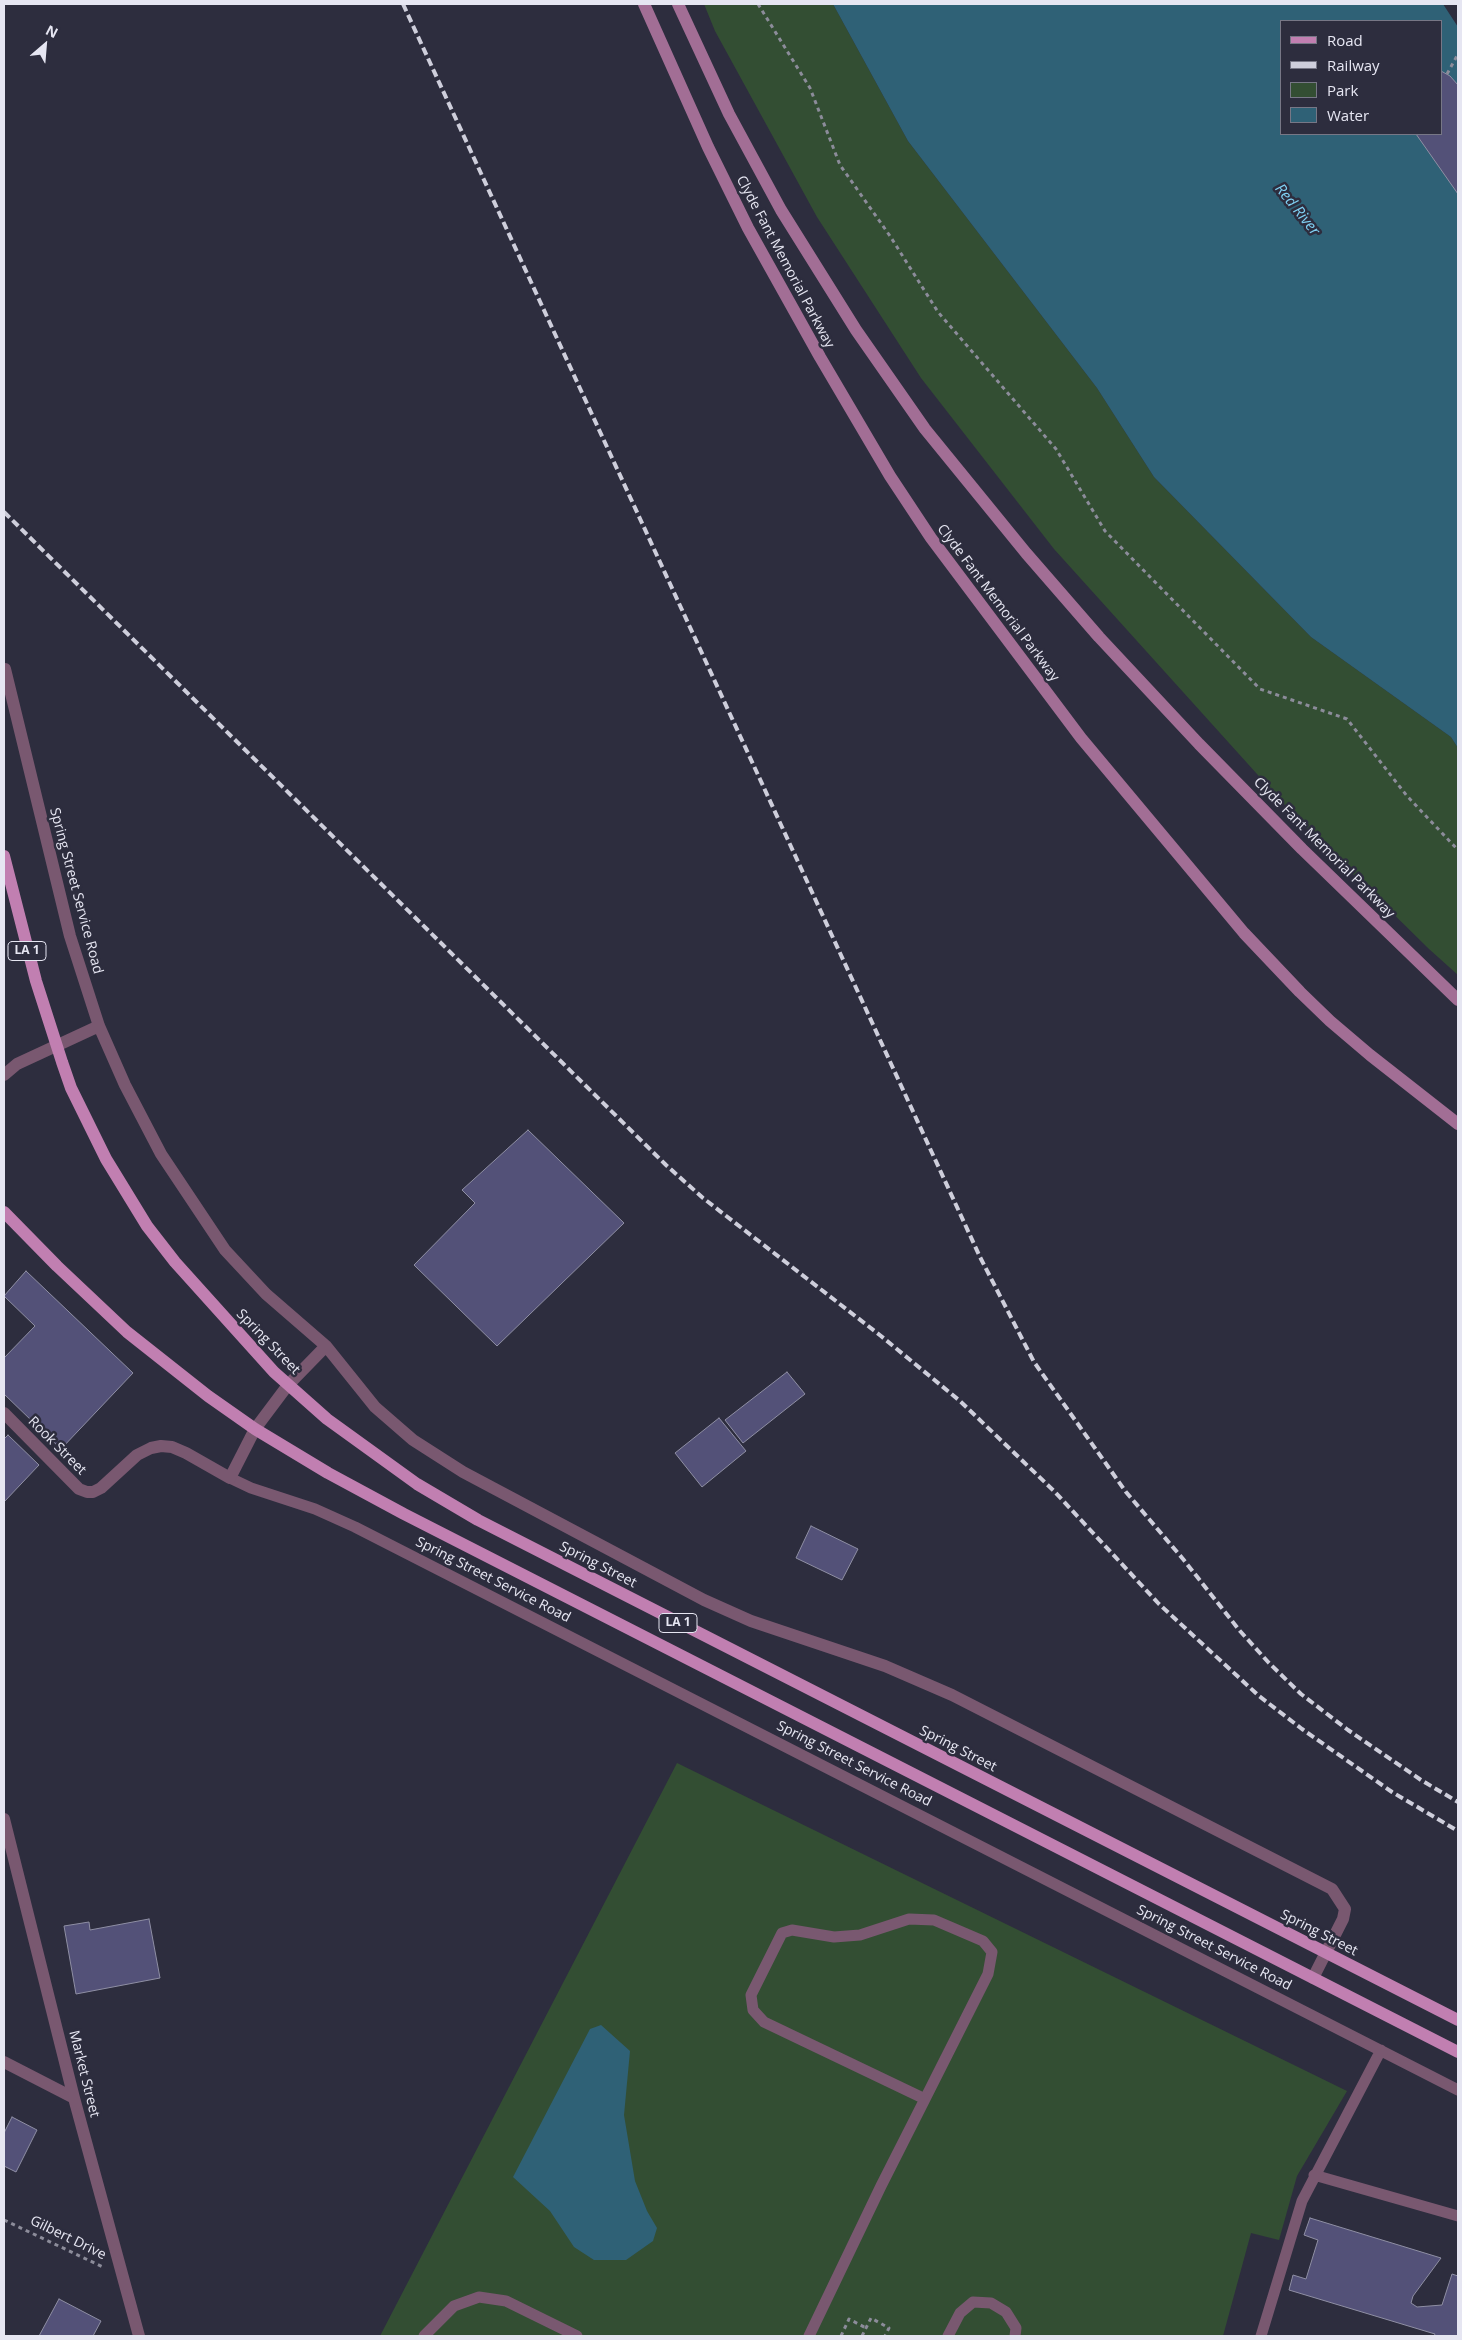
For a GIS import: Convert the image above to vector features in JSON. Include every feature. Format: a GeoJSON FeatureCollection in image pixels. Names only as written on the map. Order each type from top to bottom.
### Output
{"type":"FeatureCollection","features":[{"type":"Feature","properties":{"kind":"main road","name":"Clyde Fant Memorial Parkway"},"geometry":{"type":"LineString","coordinates":[[644,4],[708,147],[748,228],[820,357],[895,484],[931,538],[1081,738],[1244,933],[1300,992],[1330,1020],[1370,1055],[1458,1124]]}},
{"type":"Feature","properties":{"kind":"main road","name":"Clyde Fant Memorial Parkway"},"geometry":{"type":"LineString","coordinates":[[678,4],[729,114],[781,210],[856,330],[930,435],[1026,553],[1099,636],[1199,744],[1302,849],[1458,1000]]}},
{"type":"Feature","properties":{"kind":"main road","name":"Spring Street"},"geometry":{"type":"LineString","coordinates":[[4,856],[23,937],[71,1088],[87,1123],[125,1193],[147,1226],[226,1321],[288,1385],[327,1419],[417,1484],[478,1520],[1458,2020]]}},
{"type":"Feature","properties":{"kind":"main road","name":"LA 1"},"geometry":{"type":"LineString","coordinates":[[4,1212],[63,1273],[127,1332],[208,1396],[255,1429],[328,1473],[404,1514],[1458,2052]]}},
{"type":"Feature","properties":{"kind":"street","name":"Spring Street Service Road"},"geometry":{"type":"LineString","coordinates":[[5,669],[70,936],[99,1026],[125,1085],[161,1154],[225,1250],[266,1294],[326,1346],[375,1407],[413,1440],[463,1472],[704,1600],[751,1621],[885,1666],[952,1695],[1332,1889],[1344,1909],[1343,1919],[1314,1978]]}},
{"type":"Feature","properties":{"kind":"street"},"geometry":{"type":"LineString","coordinates":[[4,1075],[17,1064],[99,1026]]}},
{"type":"Feature","properties":{"kind":"street"},"geometry":{"type":"LineString","coordinates":[[230,1478],[255,1429],[288,1385],[326,1346]]}},
{"type":"Feature","properties":{"kind":"street","name":"Rook Street"},"geometry":{"type":"LineString","coordinates":[[4,1413],[79,1489],[87,1492],[93,1492],[101,1488],[137,1455],[151,1448],[161,1446],[172,1447],[186,1453],[230,1478]]}},
{"type":"Feature","properties":{"kind":"street","name":"Market Street"},"geometry":{"type":"LineString","coordinates":[[4,1819],[74,2098],[139,2336]]}},
{"type":"Feature","properties":{"kind":"street"},"geometry":{"type":"LineString","coordinates":[[4,2062],[74,2098]]}},
{"type":"Feature","properties":{"kind":"lane","name":"Spring Street Service Road"},"geometry":{"type":"LineString","coordinates":[[230,1478],[251,1488],[315,1509],[355,1527],[1458,2090]]}},
{"type":"Feature","properties":{"kind":"lane"},"geometry":{"type":"LineString","coordinates":[[810,2336],[988,1974],[992,1952],[983,1941],[934,1920],[908,1919],[860,1935],[834,1937],[792,1930],[782,1934],[751,1995],[753,2010],[764,2022],[925,2099]]}},
{"type":"Feature","properties":{"kind":"lane"},"geometry":{"type":"LineString","coordinates":[[1261,2336],[1302,2201],[1381,2050]]}},
{"type":"Feature","properties":{"kind":"lane"},"geometry":{"type":"LineString","coordinates":[[1314,2175],[1458,2216]]}},
{"type":"Feature","properties":{"kind":"lane"},"geometry":{"type":"LineString","coordinates":[[424,2336],[454,2306],[479,2297],[506,2301],[577,2336]]}},
{"type":"Feature","properties":{"kind":"lane"},"geometry":{"type":"LineString","coordinates":[[948,2336],[960,2313],[973,2302],[991,2303],[1006,2312],[1016,2328],[1015,2336]]}},
{"type":"Feature","properties":{"kind":"path"},"geometry":{"type":"LineString","coordinates":[[758,4],[810,88],[840,165],[890,236],[938,312],[1056,449],[1105,531],[1260,689],[1347,719],[1407,796],[1458,850]]}},
{"type":"Feature","properties":{"kind":"path"},"geometry":{"type":"LineString","coordinates":[[1447,74],[1458,54]]}},
{"type":"Feature","properties":{"kind":"path","name":"Gilbert Drive"},"geometry":{"type":"LineString","coordinates":[[4,2220],[123,2278]]}},
{"type":"Feature","properties":{"kind":"path"},"geometry":{"type":"LineString","coordinates":[[862,2336],[871,2318],[890,2328],[885,2336]]}},
{"type":"Feature","properties":{"kind":"path"},"geometry":{"type":"LineString","coordinates":[[841,2336],[849,2319],[866,2328]]}},
{"type":"Feature","properties":{"kind":"green space"},"geometry":{"type":"Polygon","coordinates":[[[704,4],[833,4],[908,141],[1097,388],[1154,477],[1311,637],[1451,737],[1458,748],[1458,975],[1303,825],[1054,549],[921,378],[817,217],[715,31],[704,4]]]}},
{"type":"Feature","properties":{"kind":"green space"},"geometry":{"type":"Polygon","coordinates":[[[677,1763],[1347,2091],[1297,2176],[1279,2240],[1251,2233],[1223,2336],[380,2336],[677,1763]]]}},
{"type":"Feature","properties":{"kind":"water","name":"Red River"},"geometry":{"type":"Polygon","coordinates":[[[833,4],[1443,4],[1458,27],[1458,748],[1451,737],[1311,637],[1154,477],[1097,388],[908,141],[833,4]]]}},
{"type":"Feature","properties":{"kind":"water"},"geometry":{"type":"Polygon","coordinates":[[[601,2025],[630,2051],[624,2115],[635,2181],[647,2211],[657,2228],[653,2241],[626,2260],[594,2260],[574,2247],[550,2211],[513,2177],[590,2029],[601,2025]]]}},
{"type":"Feature","properties":{"kind":"building"},"geometry":{"type":"Polygon","coordinates":[[[1442,72],[1450,76],[1458,85],[1458,194],[1417,135],[1442,135],[1442,72]]]}},
{"type":"Feature","properties":{"kind":"building"},"geometry":{"type":"Polygon","coordinates":[[[528,1130],[624,1223],[497,1346],[414,1265],[475,1203],[462,1190],[528,1130]]]}},
{"type":"Feature","properties":{"kind":"building"},"geometry":{"type":"Polygon","coordinates":[[[26,1271],[133,1373],[61,1449],[4,1394],[4,1358],[35,1326],[4,1296],[26,1271]]]}},
{"type":"Feature","properties":{"kind":"building"},"geometry":{"type":"Polygon","coordinates":[[[787,1372],[805,1394],[743,1443],[725,1420],[787,1372]]]}},
{"type":"Feature","properties":{"kind":"building"},"geometry":{"type":"Polygon","coordinates":[[[719,1418],[746,1451],[702,1487],[675,1453],[719,1418]]]}},
{"type":"Feature","properties":{"kind":"building"},"geometry":{"type":"Polygon","coordinates":[[[8,1435],[39,1465],[4,1502],[4,1439],[8,1435]]]}},
{"type":"Feature","properties":{"kind":"building"},"geometry":{"type":"Polygon","coordinates":[[[811,1526],[858,1549],[842,1580],[796,1558],[811,1526]]]}},
{"type":"Feature","properties":{"kind":"building"},"geometry":{"type":"Polygon","coordinates":[[[149,1919],[160,1978],[76,1994],[64,1926],[89,1922],[90,1930],[149,1919]]]}},
{"type":"Feature","properties":{"kind":"building"},"geometry":{"type":"Polygon","coordinates":[[[12,2117],[37,2130],[16,2172],[4,2166],[4,2133],[12,2117]]]}},
{"type":"Feature","properties":{"kind":"building"},"geometry":{"type":"Polygon","coordinates":[[[1310,2218],[1441,2258],[1413,2296],[1411,2303],[1417,2307],[1442,2305],[1452,2274],[1458,2276],[1458,2336],[1434,2336],[1435,2334],[1289,2290],[1293,2275],[1306,2279],[1318,2240],[1304,2235],[1310,2218]]]}},
{"type":"Feature","properties":{"kind":"building"},"geometry":{"type":"Polygon","coordinates":[[[59,2299],[101,2321],[93,2336],[39,2336],[59,2299]]]}},
{"type":"Feature","properties":{"kind":"railway"},"geometry":{"type":"LineString","coordinates":[[403,4],[980,1257],[1034,1362],[1126,1492],[1183,1559],[1240,1631],[1269,1663],[1301,1694],[1348,1730],[1421,1780],[1458,1802]]}},
{"type":"Feature","properties":{"kind":"railway"},"geometry":{"type":"LineString","coordinates":[[4,512],[666,1165],[703,1198],[881,1336],[960,1401],[1054,1491],[1159,1604],[1259,1696],[1302,1729],[1392,1792],[1458,1831]]}}]}
